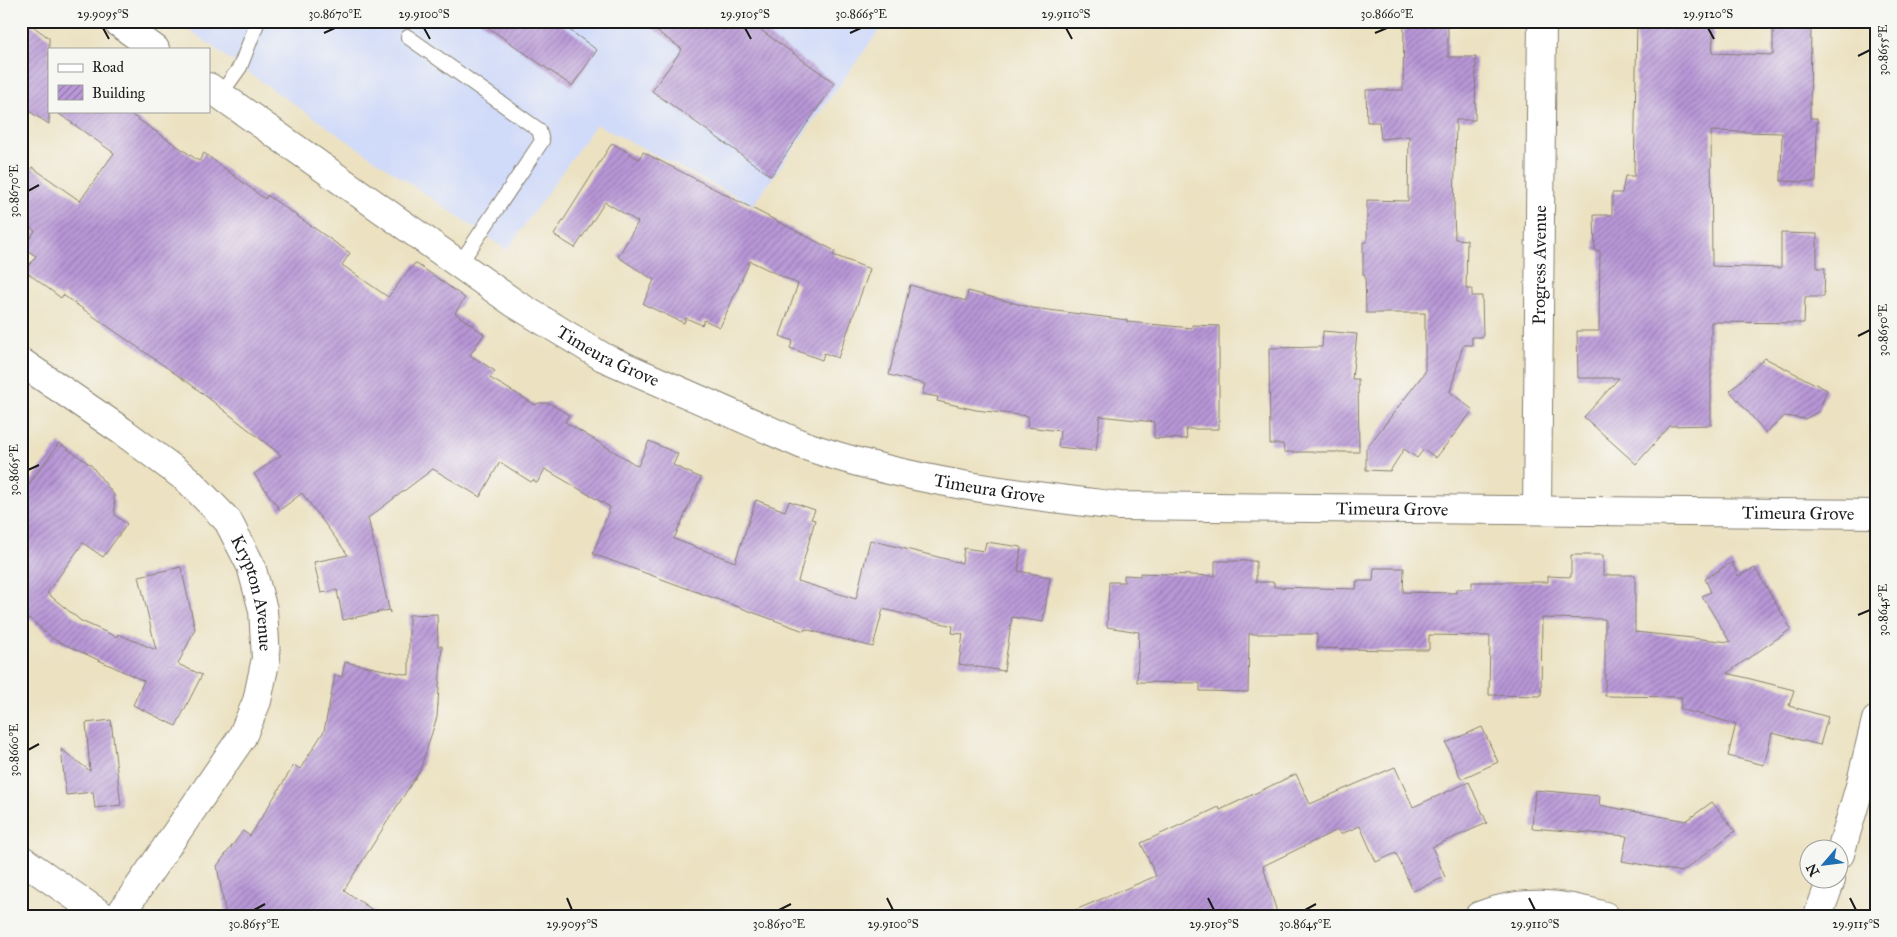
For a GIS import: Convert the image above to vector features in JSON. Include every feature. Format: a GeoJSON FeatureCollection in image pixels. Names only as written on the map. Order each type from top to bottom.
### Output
{"type":"FeatureCollection","features":[{"type":"Feature","properties":{"kind":"street"},"geometry":{"type":"LineString","coordinates":[[116,21],[153,48]]}},
{"type":"Feature","properties":{"kind":"street","name":"Progress Avenue"},"geometry":{"type":"LineString","coordinates":[[1538,509],[1542,21]]}},
{"type":"Feature","properties":{"kind":"street","name":"Timeura Grove"},"geometry":{"type":"LineString","coordinates":[[214,91],[514,303],[595,352],[643,377],[803,445],[832,455],[921,478],[1013,494],[1120,506],[1876,514]]}},
{"type":"Feature","properties":{"kind":"street","name":"Krypton Avenue"},"geometry":{"type":"LineString","coordinates":[[21,362],[122,431],[188,480],[228,521],[251,566],[263,610],[266,658],[257,701],[242,737],[119,916]]}},
{"type":"Feature","properties":{"kind":"street"},"geometry":{"type":"LineString","coordinates":[[1844,840],[1874,734]]}},
{"type":"Feature","properties":{"kind":"street"},"geometry":{"type":"LineString","coordinates":[[21,858],[104,916]]}},
{"type":"Feature","properties":{"kind":"street"},"geometry":{"type":"LineString","coordinates":[[1818,916],[1827,890]]}},
{"type":"Feature","properties":{"kind":"street"},"geometry":{"type":"LineString","coordinates":[[1479,916],[1492,911],[1548,904],[1574,907],[1605,916]]}},
{"type":"Feature","properties":{"kind":"lane"},"geometry":{"type":"LineString","coordinates":[[214,91],[240,67],[258,21]]}},
{"type":"Feature","properties":{"kind":"lane"},"geometry":{"type":"LineString","coordinates":[[408,37],[539,130],[542,142],[459,265]]}},
{"type":"Feature","properties":{"kind":"shaded area"},"geometry":{"type":"Polygon","coordinates":[[[190,21],[886,21],[753,205],[596,124],[507,250],[240,67],[186,27],[190,21]]]}},
{"type":"Feature","properties":{"kind":"building"},"geometry":{"type":"Polygon","coordinates":[[[21,21],[26,21],[49,38],[49,124],[21,106],[21,21]]]}},
{"type":"Feature","properties":{"kind":"building"},"geometry":{"type":"Polygon","coordinates":[[[479,21],[557,21],[597,50],[572,86],[479,21]]]}},
{"type":"Feature","properties":{"kind":"building"},"geometry":{"type":"Polygon","coordinates":[[[642,21],[748,21],[835,83],[771,176],[652,91],[682,49],[642,21]]]}},
{"type":"Feature","properties":{"kind":"building"},"geometry":{"type":"Polygon","coordinates":[[[1404,21],[1448,21],[1448,57],[1476,57],[1475,120],[1456,120],[1454,212],[1455,239],[1467,240],[1466,289],[1472,289],[1472,296],[1482,296],[1483,337],[1472,337],[1472,345],[1463,345],[1450,392],[1473,410],[1436,458],[1424,449],[1417,458],[1404,449],[1390,471],[1366,470],[1366,449],[1425,372],[1425,313],[1366,313],[1365,275],[1363,275],[1363,242],[1367,242],[1367,200],[1408,201],[1409,136],[1381,139],[1379,122],[1367,122],[1366,90],[1403,90],[1404,21]]]}},
{"type":"Feature","properties":{"kind":"building"},"geometry":{"type":"Polygon","coordinates":[[[1637,21],[1681,21],[1714,25],[1712,53],[1773,55],[1773,21],[1811,21],[1810,118],[1817,118],[1816,182],[1781,181],[1782,133],[1711,131],[1712,266],[1781,268],[1781,233],[1817,234],[1817,268],[1825,268],[1824,297],[1805,297],[1804,323],[1711,322],[1711,425],[1670,426],[1636,464],[1584,417],[1619,378],[1578,378],[1577,331],[1599,331],[1600,251],[1595,251],[1594,215],[1612,215],[1612,193],[1622,193],[1625,176],[1634,176],[1637,21]]]}},
{"type":"Feature","properties":{"kind":"building"},"geometry":{"type":"Polygon","coordinates":[[[56,112],[127,112],[199,161],[204,153],[265,199],[267,195],[350,253],[342,265],[388,297],[415,263],[436,277],[465,298],[455,313],[484,334],[470,355],[495,371],[490,378],[536,405],[538,403],[549,403],[569,415],[565,422],[638,466],[649,441],[678,454],[673,465],[701,478],[674,539],[735,562],[756,500],[785,511],[789,501],[815,510],[811,519],[815,520],[798,581],[856,599],[870,540],[962,563],[964,548],[984,551],[986,542],[1021,547],[1018,571],[1050,577],[1043,622],[1012,617],[1004,671],[959,664],[963,634],[952,633],[953,626],[883,609],[873,647],[805,629],[804,631],[593,554],[610,507],[545,469],[537,483],[533,480],[531,482],[500,462],[480,497],[433,469],[368,518],[390,613],[389,610],[343,620],[337,590],[321,593],[314,562],[348,555],[302,493],[280,510],[254,474],[281,455],[193,386],[63,295],[61,298],[25,271],[36,256],[23,248],[35,231],[21,221],[21,182],[32,167],[80,201],[114,153],[56,112]]]}},
{"type":"Feature","properties":{"kind":"building"},"geometry":{"type":"Polygon","coordinates":[[[612,143],[639,159],[643,152],[835,251],[833,255],[870,269],[838,358],[824,353],[822,360],[790,348],[793,341],[780,336],[798,284],[750,261],[720,327],[704,320],[702,325],[686,318],[684,323],[643,304],[654,280],[618,257],[638,222],[605,202],[575,248],[554,235],[612,143]]]}},
{"type":"Feature","properties":{"kind":"building"},"geometry":{"type":"Polygon","coordinates":[[[910,285],[966,301],[968,291],[1033,308],[1127,320],[1127,322],[1192,328],[1192,325],[1219,326],[1219,429],[1186,429],[1187,439],[1154,438],[1154,422],[1100,416],[1096,451],[1058,447],[1060,431],[1027,427],[1028,416],[976,410],[937,401],[938,397],[922,394],[925,384],[889,375],[910,285]]]}},
{"type":"Feature","properties":{"kind":"building"},"geometry":{"type":"Polygon","coordinates":[[[1323,331],[1357,334],[1352,379],[1358,379],[1359,452],[1284,452],[1283,444],[1270,444],[1269,348],[1322,347],[1323,331]]]}},
{"type":"Feature","properties":{"kind":"building"},"geometry":{"type":"Polygon","coordinates":[[[1765,358],[1827,390],[1819,411],[1805,419],[1785,416],[1766,433],[1730,391],[1765,358]]]}},
{"type":"Feature","properties":{"kind":"building"},"geometry":{"type":"Polygon","coordinates":[[[59,443],[91,465],[114,495],[115,515],[127,524],[103,557],[83,543],[47,593],[81,621],[117,637],[118,634],[156,650],[139,576],[181,567],[195,629],[178,664],[202,675],[176,726],[133,705],[144,681],[53,639],[29,618],[21,629],[21,495],[59,443]]]}},
{"type":"Feature","properties":{"kind":"building"},"geometry":{"type":"Polygon","coordinates":[[[1571,555],[1603,555],[1603,575],[1635,575],[1635,632],[1730,642],[1702,596],[1711,592],[1705,579],[1732,562],[1738,576],[1755,568],[1791,629],[1727,673],[1794,690],[1789,706],[1828,717],[1820,745],[1772,733],[1764,765],[1728,756],[1736,724],[1680,709],[1682,697],[1605,696],[1605,619],[1542,618],[1541,696],[1489,695],[1490,636],[1429,635],[1429,650],[1388,650],[1317,648],[1317,634],[1249,634],[1248,692],[1200,691],[1200,683],[1137,682],[1139,632],[1107,627],[1109,582],[1124,582],[1124,575],[1140,576],[1140,573],[1215,576],[1215,561],[1256,561],[1256,582],[1274,582],[1274,587],[1356,589],[1357,581],[1373,581],[1374,568],[1404,568],[1403,592],[1456,593],[1456,589],[1472,589],[1472,582],[1548,582],[1548,576],[1571,577],[1571,555]]]}},
{"type":"Feature","properties":{"kind":"building"},"geometry":{"type":"Polygon","coordinates":[[[437,614],[438,646],[442,646],[437,717],[420,770],[344,890],[381,916],[226,916],[217,866],[243,831],[250,836],[294,765],[300,769],[324,731],[335,675],[342,677],[345,662],[409,675],[409,615],[437,614]]]}},
{"type":"Feature","properties":{"kind":"building"},"geometry":{"type":"Polygon","coordinates":[[[111,720],[121,805],[95,808],[93,792],[66,795],[61,749],[90,771],[86,723],[111,720]]]}},
{"type":"Feature","properties":{"kind":"building"},"geometry":{"type":"Polygon","coordinates":[[[1482,727],[1498,762],[1461,779],[1446,743],[1482,727]]]}},
{"type":"Feature","properties":{"kind":"building"},"geometry":{"type":"Polygon","coordinates":[[[1395,767],[1413,807],[1469,782],[1487,823],[1432,847],[1445,877],[1413,891],[1396,853],[1376,862],[1360,826],[1341,834],[1337,830],[1263,866],[1278,916],[1061,916],[1156,876],[1141,843],[1219,807],[1220,810],[1296,774],[1310,804],[1395,767]]]}},
{"type":"Feature","properties":{"kind":"building"},"geometry":{"type":"Polygon","coordinates":[[[1535,790],[1600,796],[1599,805],[1686,821],[1712,802],[1735,831],[1682,872],[1622,861],[1627,836],[1532,828],[1535,790]]]}}]}
